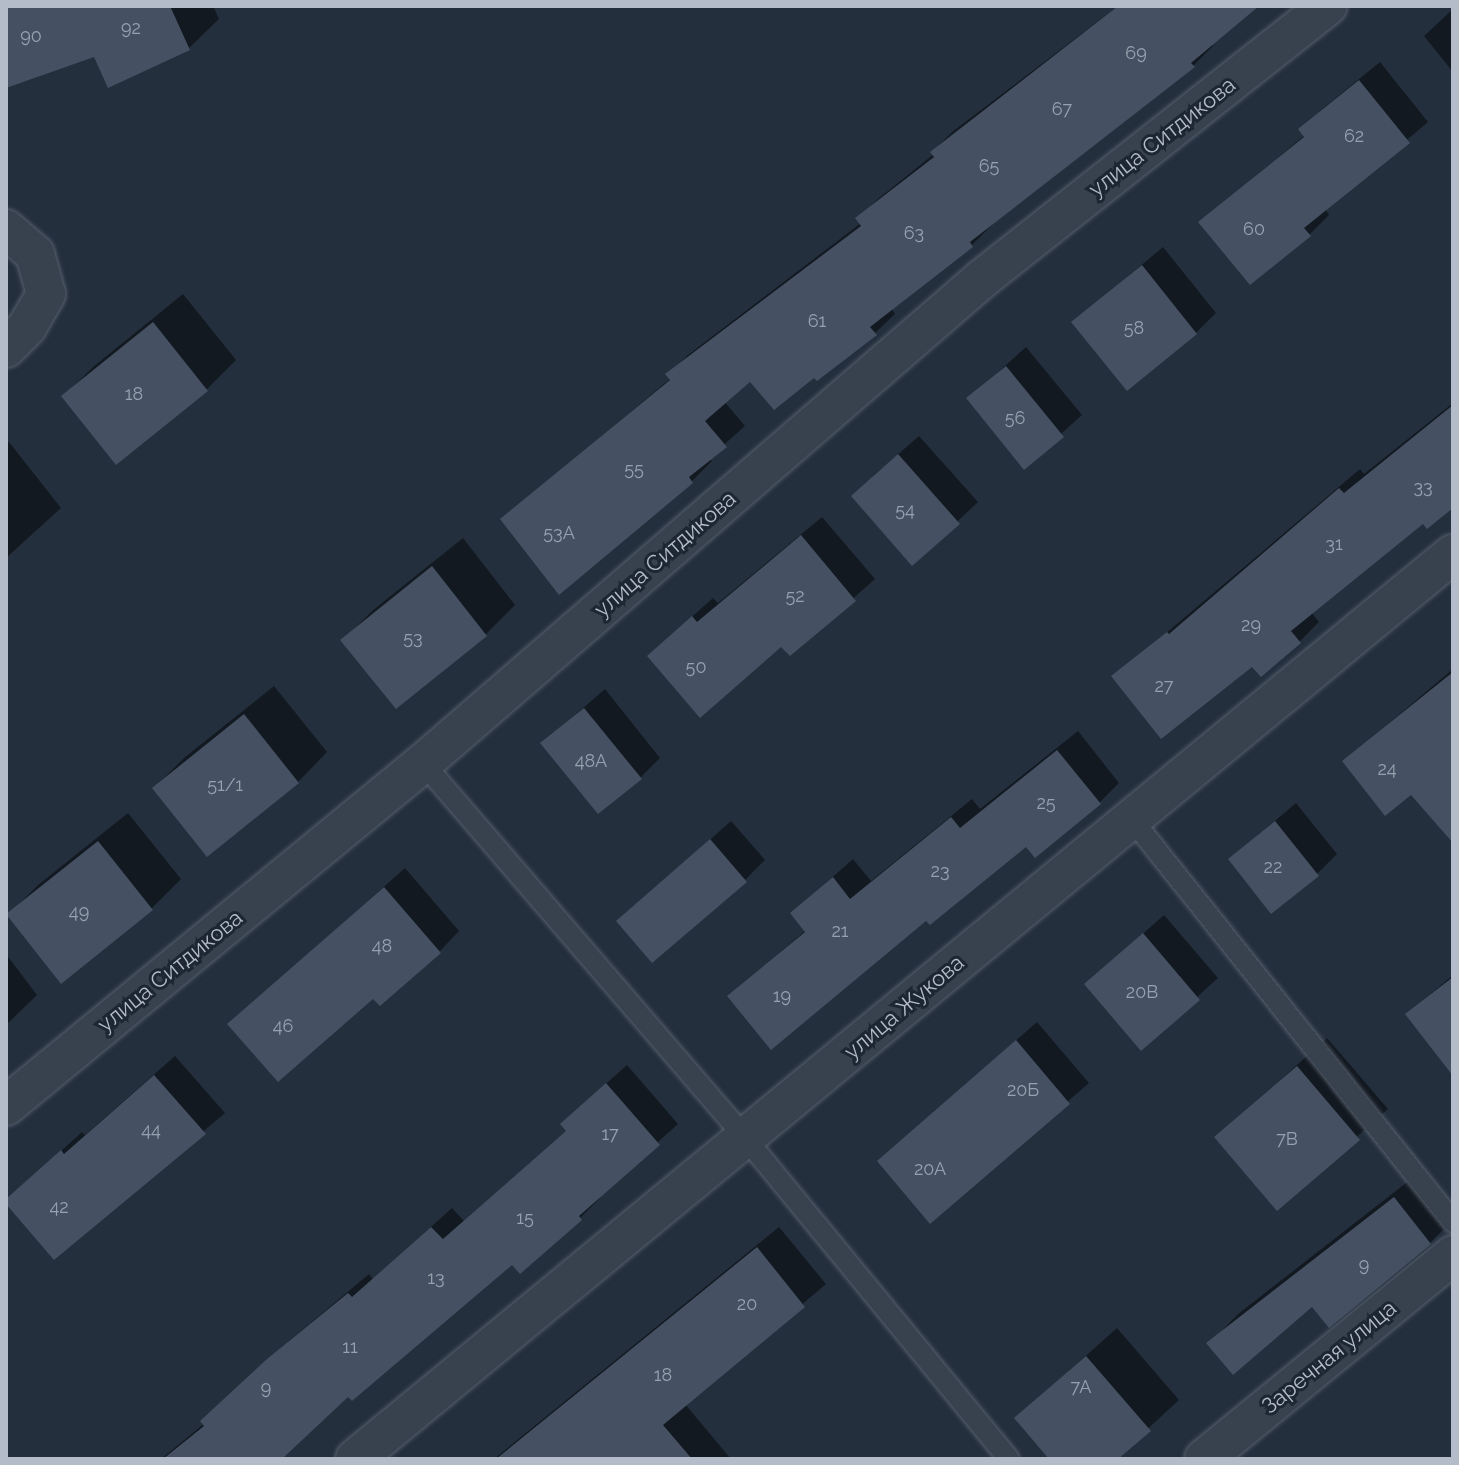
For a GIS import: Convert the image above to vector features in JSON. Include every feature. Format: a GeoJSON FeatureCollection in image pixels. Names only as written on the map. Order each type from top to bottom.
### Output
{"type":"FeatureCollection","features":[{"type":"Feature","properties":{"kind":"street","name":"улица Ситдикова"},"geometry":{"type":"LineString","coordinates":[[6,1106],[423,763],[983,278],[1328,6]]}},
{"type":"Feature","properties":{"kind":"street"},"geometry":{"type":"LineString","coordinates":[[6,229],[35,254],[46,294],[27,327],[6,348]]}},
{"type":"Feature","properties":{"kind":"street","name":"улица Жукова"},"geometry":{"type":"LineString","coordinates":[[355,1459],[746,1139],[1130,817],[1453,554]]}},
{"type":"Feature","properties":{"kind":"street","name":"Заречная улица"},"geometry":{"type":"LineString","coordinates":[[1204,1459],[1453,1255]]}},
{"type":"Feature","properties":{"kind":"lane"},"geometry":{"type":"LineString","coordinates":[[423,763],[746,1139],[1009,1459]]}},
{"type":"Feature","properties":{"kind":"lane"},"geometry":{"type":"LineString","coordinates":[[1130,817],[1453,1222]]}},
{"type":"Feature","properties":{"kind":"building"},"geometry":{"type":"Polygon","coordinates":[[[6,6],[170,6],[190,50],[108,88],[94,57],[6,88],[6,6]]]}},
{"type":"Feature","properties":{"kind":"building"},"geometry":{"type":"Polygon","coordinates":[[[1118,6],[1259,6],[1191,63],[1195,67],[970,242],[973,247],[870,327],[877,335],[817,381],[814,378],[774,410],[750,382],[705,421],[727,447],[689,477],[693,483],[559,595],[500,519],[670,380],[665,374],[861,226],[855,218],[934,157],[930,152],[1118,6]]]}},
{"type":"Feature","properties":{"kind":"building"},"geometry":{"type":"Polygon","coordinates":[[[1359,80],[1410,143],[1304,228],[1311,236],[1250,285],[1198,222],[1304,137],[1298,129],[1359,80]]]}},
{"type":"Feature","properties":{"kind":"building"},"geometry":{"type":"Polygon","coordinates":[[[1142,265],[1197,334],[1127,391],[1071,322],[1142,265]]]}},
{"type":"Feature","properties":{"kind":"building"},"geometry":{"type":"Polygon","coordinates":[[[153,322],[208,391],[116,465],[61,396],[153,322]]]}},
{"type":"Feature","properties":{"kind":"building"},"geometry":{"type":"Polygon","coordinates":[[[1006,366],[1064,437],[1024,470],[966,398],[1006,366]]]}},
{"type":"Feature","properties":{"kind":"building"},"geometry":{"type":"Polygon","coordinates":[[[1453,405],[1453,508],[1427,529],[1423,524],[1291,631],[1301,643],[1261,677],[1252,667],[1161,739],[1111,676],[1167,632],[1169,634],[1339,488],[1344,493],[1453,405]]]}},
{"type":"Feature","properties":{"kind":"building"},"geometry":{"type":"Polygon","coordinates":[[[898,454],[960,524],[912,566],[851,496],[898,454]]]}},
{"type":"Feature","properties":{"kind":"building"},"geometry":{"type":"Polygon","coordinates":[[[801,535],[856,601],[790,656],[781,647],[700,718],[647,656],[692,616],[697,622],[801,535]]]}},
{"type":"Feature","properties":{"kind":"building"},"geometry":{"type":"Polygon","coordinates":[[[432,566],[487,636],[396,709],[340,640],[432,566]]]}},
{"type":"Feature","properties":{"kind":"building"},"geometry":{"type":"Polygon","coordinates":[[[1453,672],[1453,843],[1411,795],[1385,816],[1342,761],[1453,672]]]}},
{"type":"Feature","properties":{"kind":"building"},"geometry":{"type":"Polygon","coordinates":[[[584,708],[642,779],[598,814],[540,743],[584,708]]]}},
{"type":"Feature","properties":{"kind":"building"},"geometry":{"type":"Polygon","coordinates":[[[244,714],[299,783],[207,857],[152,788],[244,714]]]}},
{"type":"Feature","properties":{"kind":"building"},"geometry":{"type":"Polygon","coordinates":[[[1057,750],[1101,804],[1035,858],[1026,847],[930,925],[926,921],[771,1050],[727,996],[805,932],[790,913],[833,877],[850,899],[951,817],[960,828],[1057,750]]]}},
{"type":"Feature","properties":{"kind":"building"},"geometry":{"type":"Polygon","coordinates":[[[1275,821],[1319,876],[1271,914],[1228,859],[1275,821]]]}},
{"type":"Feature","properties":{"kind":"building"},"geometry":{"type":"Polygon","coordinates":[[[710,839],[747,882],[652,963],[616,921],[710,839]]]}},
{"type":"Feature","properties":{"kind":"building"},"geometry":{"type":"Polygon","coordinates":[[[98,841],[153,910],[61,984],[6,914],[98,841]]]}},
{"type":"Feature","properties":{"kind":"building"},"geometry":{"type":"Polygon","coordinates":[[[384,887],[441,953],[380,1006],[373,999],[278,1082],[227,1024],[384,887]]]}},
{"type":"Feature","properties":{"kind":"building"},"geometry":{"type":"Polygon","coordinates":[[[1143,933],[1200,1000],[1141,1051],[1084,984],[1143,933]]]}},
{"type":"Feature","properties":{"kind":"building"},"geometry":{"type":"Polygon","coordinates":[[[1453,977],[1453,1076],[1405,1014],[1453,977]]]}},
{"type":"Feature","properties":{"kind":"building"},"geometry":{"type":"Polygon","coordinates":[[[1016,1040],[1070,1104],[930,1224],[877,1161],[1016,1040]]]}},
{"type":"Feature","properties":{"kind":"building"},"geometry":{"type":"Polygon","coordinates":[[[1297,1066],[1360,1140],[1277,1211],[1214,1137],[1297,1066]]]}},
{"type":"Feature","properties":{"kind":"building"},"geometry":{"type":"Polygon","coordinates":[[[154,1075],[206,1134],[54,1260],[6,1204],[6,1199],[61,1150],[64,1154],[154,1075]]]}},
{"type":"Feature","properties":{"kind":"building"},"geometry":{"type":"Polygon","coordinates":[[[606,1083],[660,1145],[579,1216],[582,1220],[520,1274],[512,1265],[352,1401],[348,1397],[282,1459],[163,1459],[204,1426],[200,1421],[267,1359],[348,1293],[352,1297],[431,1227],[443,1239],[566,1131],[560,1124],[606,1083]]]}},
{"type":"Feature","properties":{"kind":"building"},"geometry":{"type":"Polygon","coordinates":[[[1394,1197],[1431,1244],[1329,1328],[1312,1307],[1233,1375],[1206,1343],[1394,1197]]]}},
{"type":"Feature","properties":{"kind":"building"},"geometry":{"type":"Polygon","coordinates":[[[757,1247],[805,1307],[663,1425],[692,1459],[496,1459],[757,1247]]]}},
{"type":"Feature","properties":{"kind":"building"},"geometry":{"type":"Polygon","coordinates":[[[1086,1356],[1151,1431],[1118,1459],[1049,1459],[1014,1418],[1086,1356]]]}}]}
